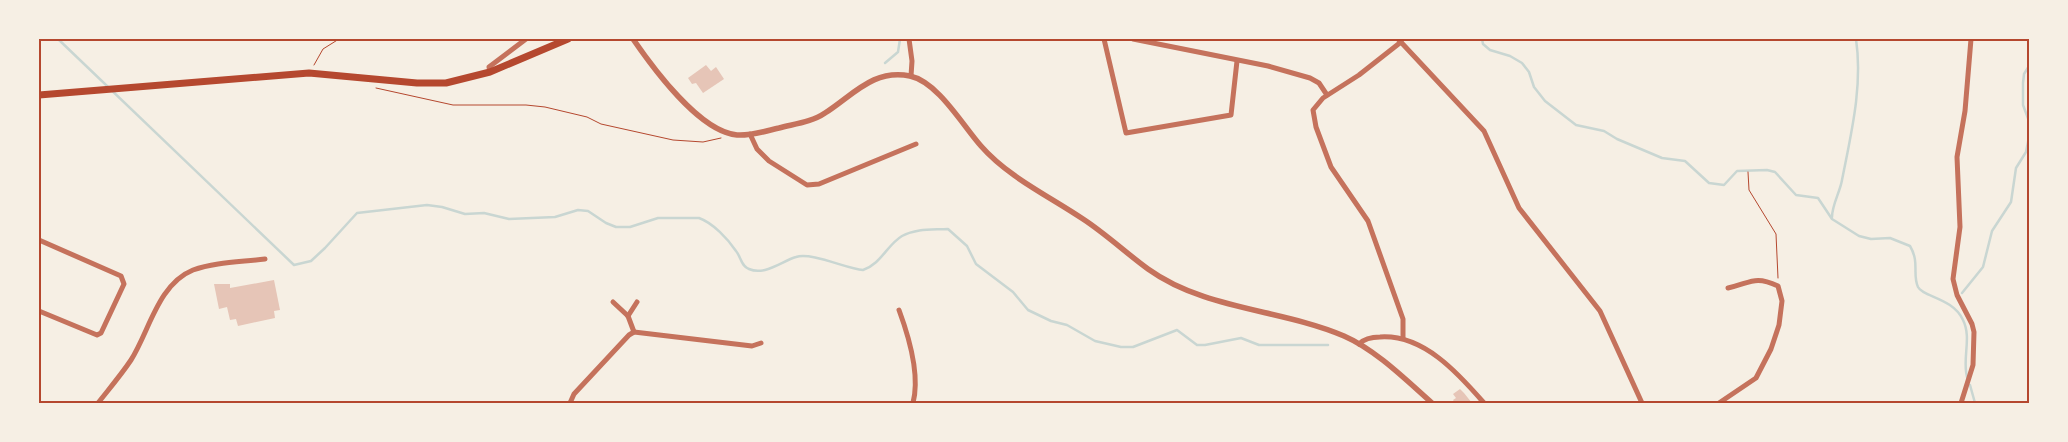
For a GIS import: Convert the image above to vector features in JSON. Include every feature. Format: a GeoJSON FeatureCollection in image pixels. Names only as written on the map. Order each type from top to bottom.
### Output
{"type":"FeatureCollection","features":[{"type":"Feature","properties":{"kind":"main road"},"geometry":{"type":"LineString","coordinates":[[39,95],[309,73],[442,84],[490,72],[568,39]]}},
{"type":"Feature","properties":{"kind":"street"},"geometry":{"type":"LineString","coordinates":[[490,72],[489,67],[526,39]]}},
{"type":"Feature","properties":{"kind":"street"},"geometry":{"type":"LineString","coordinates":[[634,39],[698,117],[706,124],[726,133],[750,134],[822,116],[875,78],[911,76],[922,81],[935,91],[981,147],[1004,168],[1086,221],[1150,270],[1174,283],[1231,305],[1323,329],[1359,344],[1432,403]]}},
{"type":"Feature","properties":{"kind":"street"},"geometry":{"type":"LineString","coordinates":[[909,39],[912,61],[911,76]]}},
{"type":"Feature","properties":{"kind":"street"},"geometry":{"type":"LineString","coordinates":[[1104,39],[1126,133],[1231,115],[1237,61]]}},
{"type":"Feature","properties":{"kind":"street"},"geometry":{"type":"LineString","coordinates":[[1133,39],[1268,66],[1316,80],[1327,95]]}},
{"type":"Feature","properties":{"kind":"street"},"geometry":{"type":"LineString","coordinates":[[1961,403],[1973,365],[1974,332],[1972,324],[1957,295],[1954,279],[1960,227],[1957,157],[1965,111],[1972,39]]}},
{"type":"Feature","properties":{"kind":"street"},"geometry":{"type":"LineString","coordinates":[[1403,338],[1404,319],[1368,221],[1331,167],[1316,127],[1313,110],[1327,95],[1358,75],[1399,40],[1484,131],[1519,208],[1600,311],[1642,403]]}},
{"type":"Feature","properties":{"kind":"street"},"geometry":{"type":"LineString","coordinates":[[750,134],[757,149],[769,161],[806,185],[819,184],[916,144]]}},
{"type":"Feature","properties":{"kind":"street"},"geometry":{"type":"LineString","coordinates":[[39,240],[121,276],[124,284],[101,333],[97,335],[39,311]]}},
{"type":"Feature","properties":{"kind":"street"},"geometry":{"type":"LineString","coordinates":[[98,403],[132,359],[166,292],[175,283],[191,271],[200,268],[265,258]]}},
{"type":"Feature","properties":{"kind":"street"},"geometry":{"type":"LineString","coordinates":[[1719,403],[1756,378],[1771,349],[1779,325],[1782,301],[1778,286],[1764,280],[1751,280],[1728,288]]}},
{"type":"Feature","properties":{"kind":"street"},"geometry":{"type":"LineString","coordinates":[[613,302],[628,316],[634,332]]}},
{"type":"Feature","properties":{"kind":"street"},"geometry":{"type":"LineString","coordinates":[[628,316],[637,302]]}},
{"type":"Feature","properties":{"kind":"street"},"geometry":{"type":"LineString","coordinates":[[899,310],[914,361],[915,395],[913,403]]}},
{"type":"Feature","properties":{"kind":"street"},"geometry":{"type":"LineString","coordinates":[[570,403],[574,394],[629,335],[634,332],[752,346],[761,344]]}},
{"type":"Feature","properties":{"kind":"street"},"geometry":{"type":"LineString","coordinates":[[1359,344],[1363,339],[1373,337],[1403,338],[1440,360],[1484,403]]}},
{"type":"Feature","properties":{"kind":"path"},"geometry":{"type":"LineString","coordinates":[[309,73],[323,49],[338,39]]}},
{"type":"Feature","properties":{"kind":"path"},"geometry":{"type":"LineString","coordinates":[[365,78],[370,86],[453,105],[526,105],[545,108],[587,117],[601,124],[673,140],[703,142],[720,140],[726,133]]}},
{"type":"Feature","properties":{"kind":"path"},"geometry":{"type":"LineString","coordinates":[[1748,172],[1749,190],[1776,234],[1778,286]]}},
{"type":"Feature","properties":{"kind":"building"},"geometry":{"type":"Polygon","coordinates":[[[706,65],[711,71],[716,67],[724,79],[703,93],[696,83],[692,84],[688,78],[706,65]]]}},
{"type":"Feature","properties":{"kind":"building"},"geometry":{"type":"Polygon","coordinates":[[[274,280],[280,310],[274,311],[275,318],[238,326],[236,319],[230,320],[227,307],[219,309],[214,284],[230,284],[230,288],[274,280]]]}},
{"type":"Feature","properties":{"kind":"building"},"geometry":{"type":"Polygon","coordinates":[[[1460,389],[1472,403],[1455,403],[1453,400],[1456,398],[1453,394],[1460,389]]]}},
{"type":"Feature","properties":{"kind":"waterway"},"geometry":{"type":"LineString","coordinates":[[58,39],[294,265],[311,261],[357,213],[427,205],[442,207],[465,214],[484,213],[509,219],[555,217],[578,210],[588,211],[616,227],[630,227],[658,218],[699,218],[720,232],[738,253],[744,266],[755,271],[761,271],[803,256],[863,270],[875,263],[892,244],[908,233],[948,229],[967,246],[976,264],[1013,292],[1028,310],[1051,321],[1067,325],[1095,341],[1121,347],[1133,347],[1177,330],[1197,345],[1241,338],[1259,345],[1328,345]]}},
{"type":"Feature","properties":{"kind":"waterway"},"geometry":{"type":"LineString","coordinates":[[885,63],[898,52],[900,39]]}},
{"type":"Feature","properties":{"kind":"waterway"},"geometry":{"type":"LineString","coordinates":[[1482,39],[1483,44],[1490,50],[1510,56],[1522,63],[1529,72],[1534,87],[1545,101],[1576,125],[1604,131],[1617,139],[1662,158],[1685,161],[1709,183],[1724,185],[1737,171],[1767,170],[1775,172],[1796,195],[1818,198],[1832,219],[1859,236],[1871,239],[1890,238],[1910,246],[1915,258],[1918,287],[1952,307],[1963,320],[1967,334],[1967,377]]}},
{"type":"Feature","properties":{"kind":"waterway"},"geometry":{"type":"LineString","coordinates":[[1832,217],[1842,180],[1855,110],[1858,74],[1856,39]]}},
{"type":"Feature","properties":{"kind":"waterway"},"geometry":{"type":"LineString","coordinates":[[1962,293],[1983,267],[1992,231],[2011,202],[2016,168],[2026,152],[2029,137],[2029,121],[2023,105],[2023,83],[2024,74],[2029,66]]}},
{"type":"Feature","properties":{"kind":"waterway"},"geometry":{"type":"LineString","coordinates":[[1970,385],[1975,403]]}}]}
